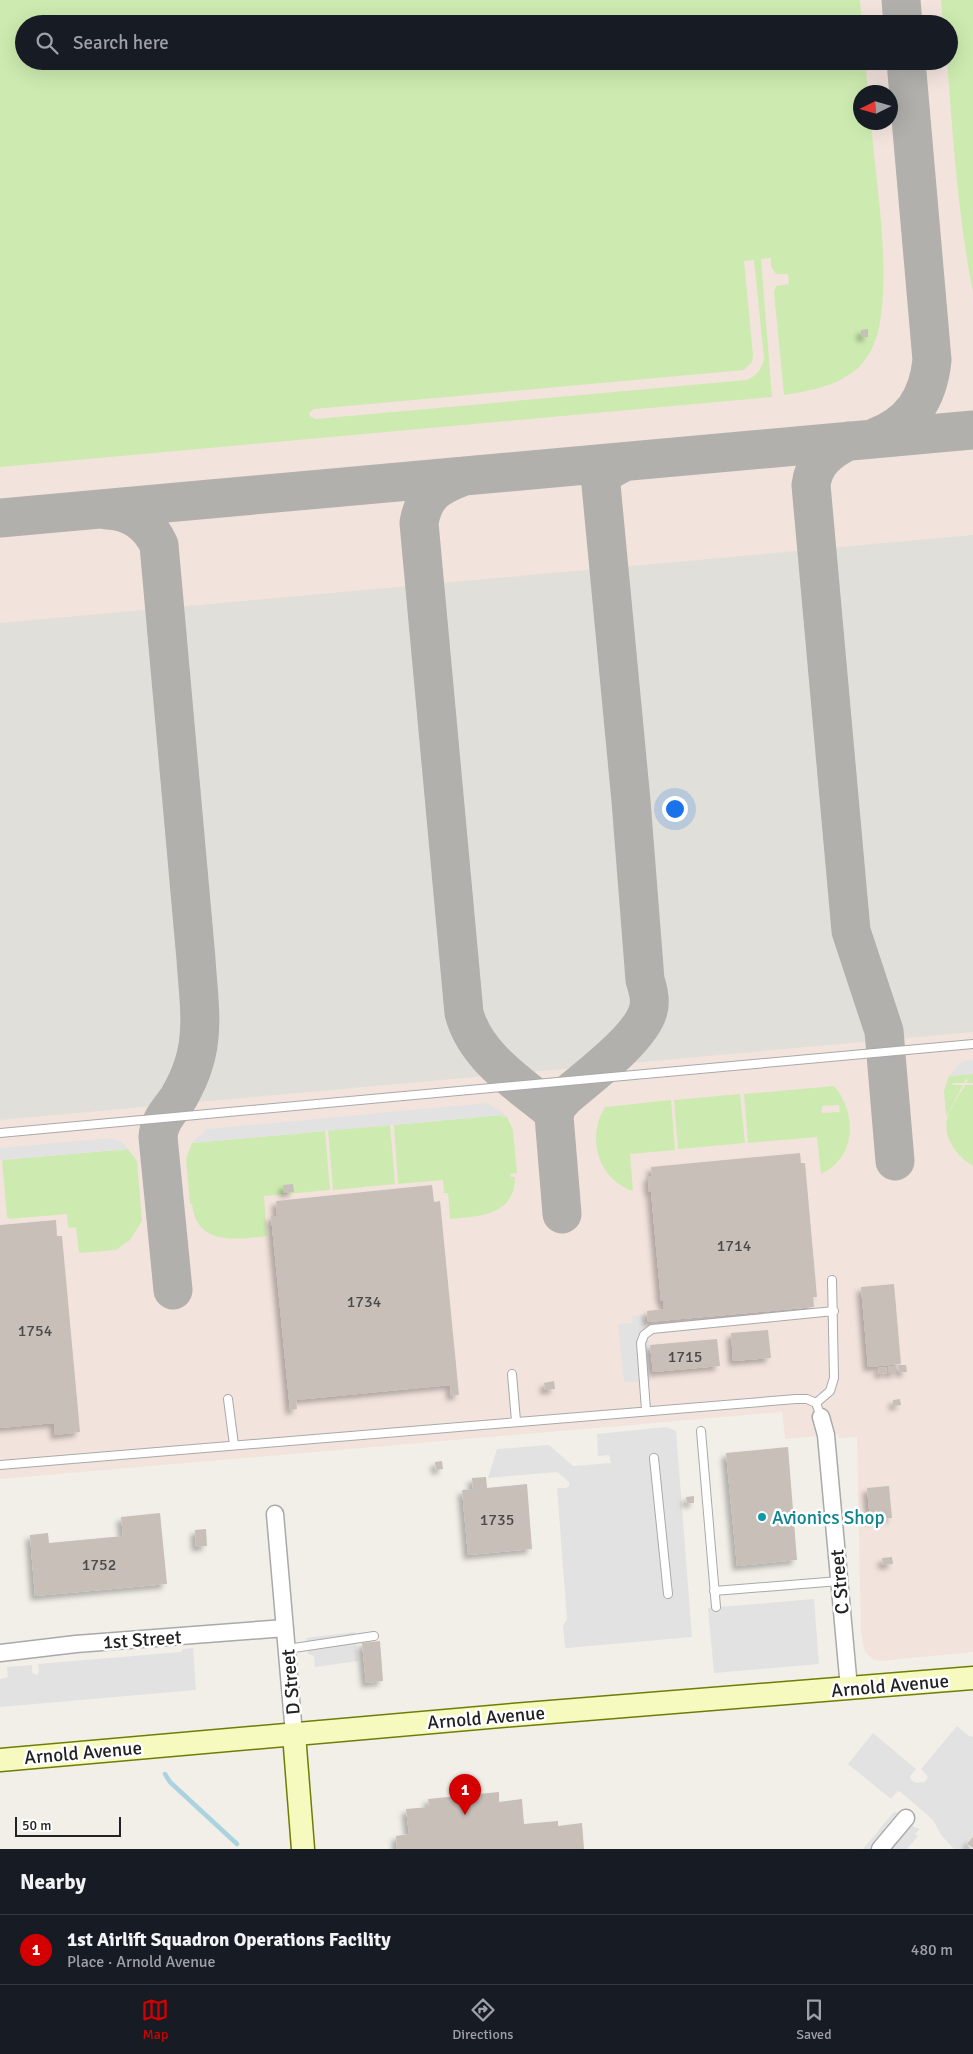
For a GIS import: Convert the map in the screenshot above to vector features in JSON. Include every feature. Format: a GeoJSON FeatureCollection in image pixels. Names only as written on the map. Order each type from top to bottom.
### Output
{"type":"FeatureCollection","features":[{"type":"Feature","properties":{"kind":"street","name":"C Street"},"geometry":{"type":"LineString","coordinates":[[818,1410],[826,1435],[849,1688]]}},
{"type":"Feature","properties":{"kind":"street","name":"D Street"},"geometry":{"type":"LineString","coordinates":[[275,1514],[302,1849]]}},
{"type":"Feature","properties":{"kind":"street","name":"1st Street"},"geometry":{"type":"LineString","coordinates":[[0,1653],[76,1644],[285,1628]]}},
{"type":"Feature","properties":{"kind":"street","name":"Arnold Avenue"},"geometry":{"type":"LineString","coordinates":[[0,1760],[973,1678]]}},
{"type":"Feature","properties":{"kind":"street"},"geometry":{"type":"LineString","coordinates":[[880,1849],[906,1818]]}},
{"type":"Feature","properties":{"kind":"lane"},"geometry":{"type":"LineString","coordinates":[[0,1133],[973,1044]]}},
{"type":"Feature","properties":{"kind":"lane"},"geometry":{"type":"LineString","coordinates":[[0,1465],[796,1399],[806,1399],[818,1410],[830,1391],[834,1378],[832,1280]]}},
{"type":"Feature","properties":{"kind":"lane"},"geometry":{"type":"LineString","coordinates":[[646,1410],[642,1343],[644,1335],[652,1329],[834,1311]]}},
{"type":"Feature","properties":{"kind":"lane"},"geometry":{"type":"LineString","coordinates":[[512,1374],[516,1422]]}},
{"type":"Feature","properties":{"kind":"lane"},"geometry":{"type":"LineString","coordinates":[[228,1399],[234,1445]]}},
{"type":"Feature","properties":{"kind":"lane"},"geometry":{"type":"LineString","coordinates":[[701,1431],[716,1608]]}},
{"type":"Feature","properties":{"kind":"lane"},"geometry":{"type":"LineString","coordinates":[[654,1458],[668,1594]]}},
{"type":"Feature","properties":{"kind":"lane"},"geometry":{"type":"LineString","coordinates":[[714,1590],[839,1581]]}},
{"type":"Feature","properties":{"kind":"lane"},"geometry":{"type":"LineString","coordinates":[[287,1649],[374,1636]]}},
{"type":"Feature","properties":{"kind":"shaded area"},"geometry":{"type":"Polygon","coordinates":[[[0,0],[973,0],[973,1652],[881,1661],[874,1660],[865,1652],[861,1633],[857,1437],[839,1438],[838,1434],[785,1439],[782,1412],[0,1479],[0,0]]]}},
{"type":"Feature","properties":{"kind":"shaded area"},"geometry":{"type":"Polygon","coordinates":[[[973,535],[973,1032],[0,1120],[0,623],[973,535]],[[629,785],[645,980],[651,1030],[629,785]]]}},
{"type":"Feature","properties":{"kind":"shaded area"},"geometry":{"type":"Polygon","coordinates":[[[973,1060],[973,1074],[949,1076],[959,1064],[964,1061],[973,1060]]]}},
{"type":"Feature","properties":{"kind":"shaded area"},"geometry":{"type":"Polygon","coordinates":[[[487,1103],[507,1117],[502,1117],[501,1115],[192,1143],[207,1129],[487,1103]]]}},
{"type":"Feature","properties":{"kind":"shaded area"},"geometry":{"type":"Polygon","coordinates":[[[112,1138],[122,1142],[128,1149],[0,1160],[0,1148],[112,1138]]]}},
{"type":"Feature","properties":{"kind":"shaded area"},"geometry":{"type":"Polygon","coordinates":[[[644,1315],[649,1345],[651,1382],[624,1382],[618,1324],[632,1323],[632,1316],[644,1315]]]}},
{"type":"Feature","properties":{"kind":"shaded area"},"geometry":{"type":"Polygon","coordinates":[[[666,1427],[676,1431],[692,1637],[567,1648],[565,1647],[563,1626],[567,1619],[557,1488],[566,1488],[569,1486],[569,1482],[557,1472],[488,1478],[497,1449],[549,1445],[573,1466],[611,1463],[609,1455],[598,1456],[597,1434],[666,1427]]]}},
{"type":"Feature","properties":{"kind":"shaded area"},"geometry":{"type":"Polygon","coordinates":[[[814,1599],[819,1664],[714,1673],[708,1608],[814,1599]]]}},
{"type":"Feature","properties":{"kind":"shaded area"},"geometry":{"type":"Polygon","coordinates":[[[355,1632],[358,1661],[315,1667],[314,1656],[308,1654],[306,1638],[355,1632]]]}},
{"type":"Feature","properties":{"kind":"shaded area"},"geometry":{"type":"Polygon","coordinates":[[[193,1648],[196,1690],[0,1707],[0,1679],[8,1677],[7,1667],[32,1665],[32,1673],[37,1675],[39,1672],[38,1664],[181,1652],[183,1649],[193,1648]]]}},
{"type":"Feature","properties":{"kind":"shaded area"},"geometry":{"type":"Polygon","coordinates":[[[957,1726],[973,1737],[973,1838],[967,1845],[971,1849],[954,1849],[941,1835],[933,1820],[902,1793],[898,1791],[891,1799],[848,1764],[873,1733],[916,1769],[910,1776],[911,1780],[916,1783],[925,1782],[928,1777],[921,1769],[957,1726]]]}},
{"type":"Feature","properties":{"kind":"shaded area"},"geometry":{"type":"Polygon","coordinates":[[[894,1812],[900,1813],[914,1827],[920,1829],[915,1834],[918,1836],[907,1849],[863,1849],[894,1812]]]}},
{"type":"Feature","properties":{"kind":"green space"},"geometry":{"type":"Polygon","coordinates":[[[0,0],[860,0],[861,15],[15,15],[15,70],[866,70],[867,85],[853,85],[853,130],[872,130],[879,199],[884,279],[879,328],[876,339],[869,354],[858,368],[842,379],[832,383],[784,395],[774,292],[776,286],[789,284],[788,274],[776,274],[771,267],[771,258],[761,259],[772,397],[0,467],[0,0]],[[754,260],[744,261],[753,355],[752,362],[744,370],[314,409],[309,413],[315,419],[747,380],[758,372],[764,359],[754,260]]]}},
{"type":"Feature","properties":{"kind":"green space"},"geometry":{"type":"Polygon","coordinates":[[[941,0],[973,0],[973,292],[963,236],[948,70],[958,70],[958,15],[942,15],[941,0]]]}},
{"type":"Feature","properties":{"kind":"green space"},"geometry":{"type":"Polygon","coordinates":[[[973,1074],[973,1083],[966,1083],[968,1080],[966,1079],[964,1083],[952,1083],[953,1085],[963,1085],[946,1117],[944,1091],[949,1076],[973,1074]]]}},
{"type":"Feature","properties":{"kind":"green space"},"geometry":{"type":"Polygon","coordinates":[[[965,1085],[973,1085],[973,1166],[962,1158],[953,1147],[946,1127],[954,1102],[965,1085]]]}},
{"type":"Feature","properties":{"kind":"green space"},"geometry":{"type":"Polygon","coordinates":[[[834,1086],[847,1108],[849,1121],[850,1134],[847,1146],[841,1157],[833,1167],[821,1174],[817,1137],[748,1143],[744,1094],[834,1086]],[[839,1105],[822,1106],[822,1113],[840,1112],[839,1105]]]}},
{"type":"Feature","properties":{"kind":"green space"},"geometry":{"type":"Polygon","coordinates":[[[740,1094],[745,1143],[678,1149],[674,1100],[740,1094]]]}},
{"type":"Feature","properties":{"kind":"green space"},"geometry":{"type":"Polygon","coordinates":[[[671,1100],[675,1150],[630,1154],[633,1191],[621,1185],[611,1177],[604,1167],[596,1144],[596,1131],[605,1107],[671,1100]]]}},
{"type":"Feature","properties":{"kind":"green space"},"geometry":{"type":"Polygon","coordinates":[[[502,1115],[502,1117],[507,1117],[513,1130],[517,1173],[510,1174],[511,1177],[515,1177],[513,1190],[509,1200],[502,1207],[483,1215],[450,1219],[448,1193],[444,1193],[443,1180],[398,1184],[394,1125],[502,1115]]]}},
{"type":"Feature","properties":{"kind":"green space"},"geometry":{"type":"Polygon","coordinates":[[[390,1125],[395,1184],[333,1190],[328,1130],[390,1125]]]}},
{"type":"Feature","properties":{"kind":"green space"},"geometry":{"type":"Polygon","coordinates":[[[325,1131],[330,1190],[264,1196],[267,1236],[231,1239],[210,1234],[202,1228],[195,1218],[192,1204],[190,1204],[186,1159],[192,1143],[325,1131]]]}},
{"type":"Feature","properties":{"kind":"green space"},"geometry":{"type":"Polygon","coordinates":[[[128,1149],[137,1161],[142,1221],[130,1240],[116,1250],[79,1253],[76,1227],[68,1228],[67,1214],[9,1219],[7,1217],[2,1160],[128,1149]]]}},
{"type":"Feature","properties":{"kind":"building"},"geometry":{"type":"Polygon","coordinates":[[[868,329],[868,337],[861,337],[861,330],[868,329]]]}},
{"type":"Feature","properties":{"kind":"building"},"geometry":{"type":"Polygon","coordinates":[[[800,1153],[801,1163],[805,1163],[817,1297],[813,1297],[814,1307],[648,1322],[647,1311],[664,1309],[663,1301],[661,1301],[651,1192],[649,1192],[648,1176],[652,1176],[651,1167],[800,1153]]]}},
{"type":"Feature","properties":{"kind":"building"},"geometry":{"type":"Polygon","coordinates":[[[293,1184],[294,1192],[284,1193],[283,1185],[293,1184]]]}},
{"type":"Feature","properties":{"kind":"building"},"geometry":{"type":"Polygon","coordinates":[[[432,1185],[434,1202],[440,1201],[459,1395],[451,1396],[450,1385],[296,1400],[297,1409],[290,1410],[271,1216],[277,1216],[276,1201],[432,1185]]]}},
{"type":"Feature","properties":{"kind":"building"},"geometry":{"type":"Polygon","coordinates":[[[56,1220],[57,1236],[62,1236],[80,1432],[55,1435],[54,1423],[0,1428],[0,1225],[56,1220]]]}},
{"type":"Feature","properties":{"kind":"building"},"geometry":{"type":"Polygon","coordinates":[[[894,1284],[901,1364],[868,1367],[861,1287],[894,1284]]]}},
{"type":"Feature","properties":{"kind":"building"},"geometry":{"type":"Polygon","coordinates":[[[768,1330],[771,1358],[733,1361],[731,1333],[768,1330]]]}},
{"type":"Feature","properties":{"kind":"building"},"geometry":{"type":"Polygon","coordinates":[[[717,1339],[720,1366],[653,1372],[650,1345],[717,1339]]]}},
{"type":"Feature","properties":{"kind":"building"},"geometry":{"type":"Polygon","coordinates":[[[898,1365],[906,1365],[907,1372],[899,1372],[898,1365]]]}},
{"type":"Feature","properties":{"kind":"building"},"geometry":{"type":"Polygon","coordinates":[[[888,1366],[896,1366],[896,1373],[888,1373],[888,1366]]]}},
{"type":"Feature","properties":{"kind":"building"},"geometry":{"type":"Polygon","coordinates":[[[886,1367],[887,1373],[879,1374],[878,1368],[886,1367]]]}},
{"type":"Feature","properties":{"kind":"building"},"geometry":{"type":"Polygon","coordinates":[[[554,1381],[555,1389],[545,1390],[544,1383],[554,1381]]]}},
{"type":"Feature","properties":{"kind":"building"},"geometry":{"type":"Polygon","coordinates":[[[900,1399],[901,1405],[893,1406],[893,1400],[900,1399]]]}},
{"type":"Feature","properties":{"kind":"building","name":"Avionics Shop"},"geometry":{"type":"Polygon","coordinates":[[[788,1447],[797,1560],[737,1566],[726,1453],[788,1447]]]}},
{"type":"Feature","properties":{"kind":"building"},"geometry":{"type":"Polygon","coordinates":[[[442,1461],[443,1469],[436,1470],[435,1462],[442,1461]]]}},
{"type":"Feature","properties":{"kind":"building"},"geometry":{"type":"Polygon","coordinates":[[[486,1477],[487,1488],[527,1484],[532,1549],[468,1555],[462,1490],[473,1489],[472,1478],[486,1477]]]}},
{"type":"Feature","properties":{"kind":"building"},"geometry":{"type":"Polygon","coordinates":[[[889,1486],[892,1518],[870,1520],[867,1488],[889,1486]]]}},
{"type":"Feature","properties":{"kind":"building"},"geometry":{"type":"Polygon","coordinates":[[[694,1496],[694,1503],[687,1503],[686,1497],[694,1496]]]}},
{"type":"Feature","properties":{"kind":"building"},"geometry":{"type":"Polygon","coordinates":[[[160,1513],[167,1584],[35,1596],[30,1535],[48,1533],[49,1543],[123,1536],[121,1517],[160,1513]]]}},
{"type":"Feature","properties":{"kind":"building"},"geometry":{"type":"Polygon","coordinates":[[[206,1529],[207,1546],[196,1547],[195,1530],[206,1529]]]}},
{"type":"Feature","properties":{"kind":"building"},"geometry":{"type":"Polygon","coordinates":[[[892,1557],[893,1564],[883,1565],[882,1558],[892,1557]]]}},
{"type":"Feature","properties":{"kind":"building"},"geometry":{"type":"Polygon","coordinates":[[[380,1641],[383,1681],[366,1683],[362,1643],[380,1641]]]}},
{"type":"Feature","properties":{"kind":"building"},"geometry":{"type":"Polygon","coordinates":[[[499,1792],[499,1802],[522,1799],[524,1824],[558,1821],[558,1826],[582,1823],[584,1849],[397,1849],[396,1836],[409,1834],[406,1809],[429,1807],[428,1799],[499,1792]]]}},
{"type":"Feature","properties":{"kind":"building"},"geometry":{"type":"Polygon","coordinates":[[[973,1837],[973,1848],[967,1844],[973,1837]]]}},
{"type":"Feature","properties":{"kind":"waterway"},"geometry":{"type":"LineString","coordinates":[[165,1774],[170,1782],[237,1844]]}},
{"type":"Feature","properties":{"kind":"taxiway"},"geometry":{"type":"LineString","coordinates":[[901,0],[902,15]]}},
{"type":"Feature","properties":{"kind":"taxiway"},"geometry":{"type":"LineString","coordinates":[[874,438],[898,425],[915,408],[922,398],[926,387],[932,360],[907,70]]}},
{"type":"Feature","properties":{"kind":"taxiway"},"geometry":{"type":"LineString","coordinates":[[0,518],[973,430]]}},
{"type":"Feature","properties":{"kind":"taxiway"},"geometry":{"type":"LineString","coordinates":[[848,441],[823,458],[815,470],[811,485],[851,931],[884,1031],[895,1161]]}},
{"type":"Feature","properties":{"kind":"taxiway"},"geometry":{"type":"LineString","coordinates":[[562,1214],[554,1116],[557,1106],[612,1057],[635,1033],[643,1022],[649,1004],[645,980],[631,801],[601,485],[605,472],[624,462]]}},
{"type":"Feature","properties":{"kind":"taxiway"},"geometry":{"type":"LineString","coordinates":[[464,476],[447,483],[434,492],[424,504],[419,523],[464,1013],[478,1042],[499,1068],[551,1110],[554,1116]]}},
{"type":"Feature","properties":{"kind":"taxiway"},"geometry":{"type":"LineString","coordinates":[[107,510],[124,513],[138,520],[150,530],[159,545],[196,959],[200,1012],[197,1053],[187,1082],[160,1126],[158,1137],[173,1290]]}},
{"type":"Feature","properties":{"kind":"place","name":"Avionics Shop"},"geometry":{"type":"Point","coordinates":[762,1517]}},
{"type":"Feature","properties":{"kind":"place","name":"1st Airlift Squadron Operations Facility"},"geometry":{"type":"Point","coordinates":[465,1815]}}]}
